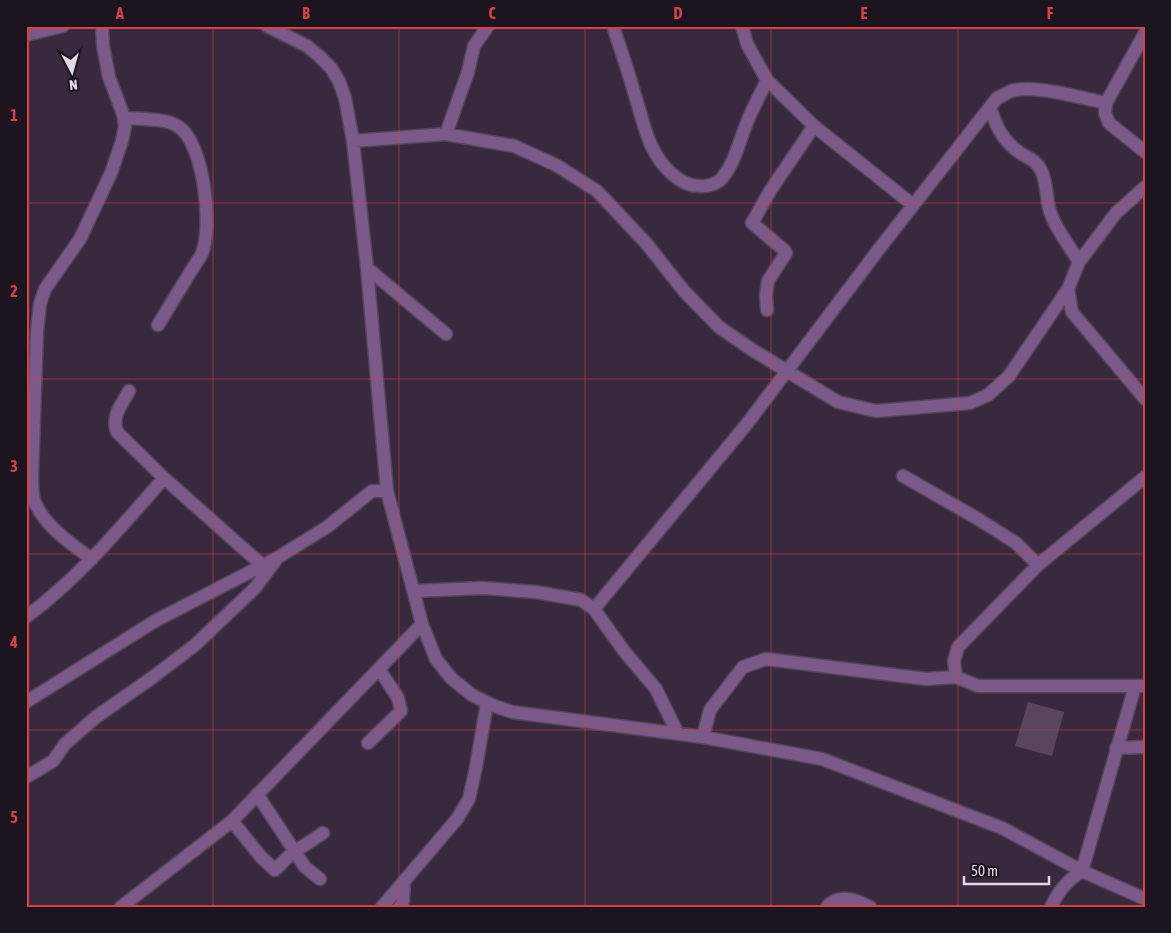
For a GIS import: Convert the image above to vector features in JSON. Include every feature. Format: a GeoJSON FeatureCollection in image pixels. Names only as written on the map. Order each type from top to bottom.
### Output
{"type":"FeatureCollection","features":[{"type":"Feature","properties":{"kind":"street"},"geometry":{"type":"LineString","coordinates":[[26,35],[64,26]]}},
{"type":"Feature","properties":{"kind":"street"},"geometry":{"type":"LineString","coordinates":[[92,559],[74,546],[46,520],[38,509],[33,498],[32,452],[37,331],[40,304],[45,289],[80,239],[111,173],[125,126],[124,118],[109,77],[103,46],[102,26]]}},
{"type":"Feature","properties":{"kind":"street"},"geometry":{"type":"LineString","coordinates":[[267,26],[307,46],[331,68],[339,81],[345,98],[353,140],[367,268],[387,491],[422,624],[436,659],[451,678],[472,696],[512,712],[703,737],[822,759],[1002,828],[1082,871],[1145,899]]}},
{"type":"Feature","properties":{"kind":"street"},"geometry":{"type":"LineString","coordinates":[[446,134],[468,72],[474,46],[488,26]]}},
{"type":"Feature","properties":{"kind":"street"},"geometry":{"type":"LineString","coordinates":[[613,26],[650,145],[668,170],[677,178],[690,185],[710,185],[722,178],[736,152],[746,124],[767,80]]}},
{"type":"Feature","properties":{"kind":"street"},"geometry":{"type":"LineString","coordinates":[[742,26],[747,44],[767,80],[814,126],[913,206]]}},
{"type":"Feature","properties":{"kind":"street"},"geometry":{"type":"LineString","coordinates":[[1145,33],[1106,104],[1109,123],[1145,152]]}},
{"type":"Feature","properties":{"kind":"street"},"geometry":{"type":"LineString","coordinates":[[594,609],[746,424],[997,98],[1012,91],[1027,89],[1106,104]]}},
{"type":"Feature","properties":{"kind":"street"},"geometry":{"type":"LineString","coordinates":[[990,107],[1002,136],[1016,150],[1032,158],[1041,170],[1049,209],[1059,230],[1079,262]]}},
{"type":"Feature","properties":{"kind":"street"},"geometry":{"type":"LineString","coordinates":[[124,118],[172,123],[181,128],[188,136],[201,170],[207,207],[207,232],[202,252],[158,325]]}},
{"type":"Feature","properties":{"kind":"street"},"geometry":{"type":"LineString","coordinates":[[767,310],[766,295],[768,281],[786,254],[784,250],[752,223],[770,191],[814,126]]}},
{"type":"Feature","properties":{"kind":"street"},"geometry":{"type":"LineString","coordinates":[[353,140],[446,134],[514,146],[556,165],[597,191],[646,243],[684,291],[720,327],[754,351],[838,402],[876,411],[970,403],[988,396],[1009,376],[1068,289],[1079,262],[1116,213],[1145,187]]}},
{"type":"Feature","properties":{"kind":"street"},"geometry":{"type":"LineString","coordinates":[[367,268],[446,334]]}},
{"type":"Feature","properties":{"kind":"street"},"geometry":{"type":"LineString","coordinates":[[1068,289],[1072,312],[1145,400]]}},
{"type":"Feature","properties":{"kind":"street"},"geometry":{"type":"LineString","coordinates":[[129,391],[117,411],[115,421],[117,432],[164,478],[262,566]]}},
{"type":"Feature","properties":{"kind":"street"},"geometry":{"type":"LineString","coordinates":[[903,476],[1016,543],[1038,565]]}},
{"type":"Feature","properties":{"kind":"street"},"geometry":{"type":"LineString","coordinates":[[956,678],[954,661],[958,647],[1038,565],[1145,477]]}},
{"type":"Feature","properties":{"kind":"street"},"geometry":{"type":"LineString","coordinates":[[26,617],[55,595],[92,559],[164,478]]}},
{"type":"Feature","properties":{"kind":"street"},"geometry":{"type":"LineString","coordinates":[[26,702],[155,621],[277,558],[327,527],[372,492],[387,491]]}},
{"type":"Feature","properties":{"kind":"street"},"geometry":{"type":"LineString","coordinates":[[26,777],[53,761],[65,744],[96,716],[196,645],[255,588],[277,558]]}},
{"type":"Feature","properties":{"kind":"street"},"geometry":{"type":"LineString","coordinates":[[414,591],[482,588],[536,592],[581,600],[594,609],[624,651],[656,690],[678,734]]}},
{"type":"Feature","properties":{"kind":"street"},"geometry":{"type":"LineString","coordinates":[[122,907],[232,820],[422,624]]}},
{"type":"Feature","properties":{"kind":"street"},"geometry":{"type":"LineString","coordinates":[[703,737],[710,710],[744,667],[766,659],[926,679],[956,678],[978,686],[1140,686],[1116,748],[1082,871],[1068,881],[1058,892],[1051,907]]}},
{"type":"Feature","properties":{"kind":"street"},"geometry":{"type":"LineString","coordinates":[[368,743],[401,711],[398,698],[379,669]]}},
{"type":"Feature","properties":{"kind":"street"},"geometry":{"type":"LineString","coordinates":[[382,907],[457,819],[469,799],[486,702]]}},
{"type":"Feature","properties":{"kind":"street"},"geometry":{"type":"LineString","coordinates":[[1116,748],[1145,747]]}},
{"type":"Feature","properties":{"kind":"street"},"geometry":{"type":"LineString","coordinates":[[256,794],[305,867],[320,879]]}},
{"type":"Feature","properties":{"kind":"street"},"geometry":{"type":"LineString","coordinates":[[232,820],[261,857],[275,870],[295,852],[323,833]]}},
{"type":"Feature","properties":{"kind":"street"},"geometry":{"type":"LineString","coordinates":[[400,907],[403,901],[404,881]]}},
{"type":"Feature","properties":{"kind":"street"},"geometry":{"type":"LineString","coordinates":[[828,907],[830,903],[850,899],[870,907]]}},
{"type":"Feature","properties":{"kind":"building"},"geometry":{"type":"Polygon","coordinates":[[[1028,702],[1064,712],[1052,756],[1015,746],[1028,702]]]}}]}
